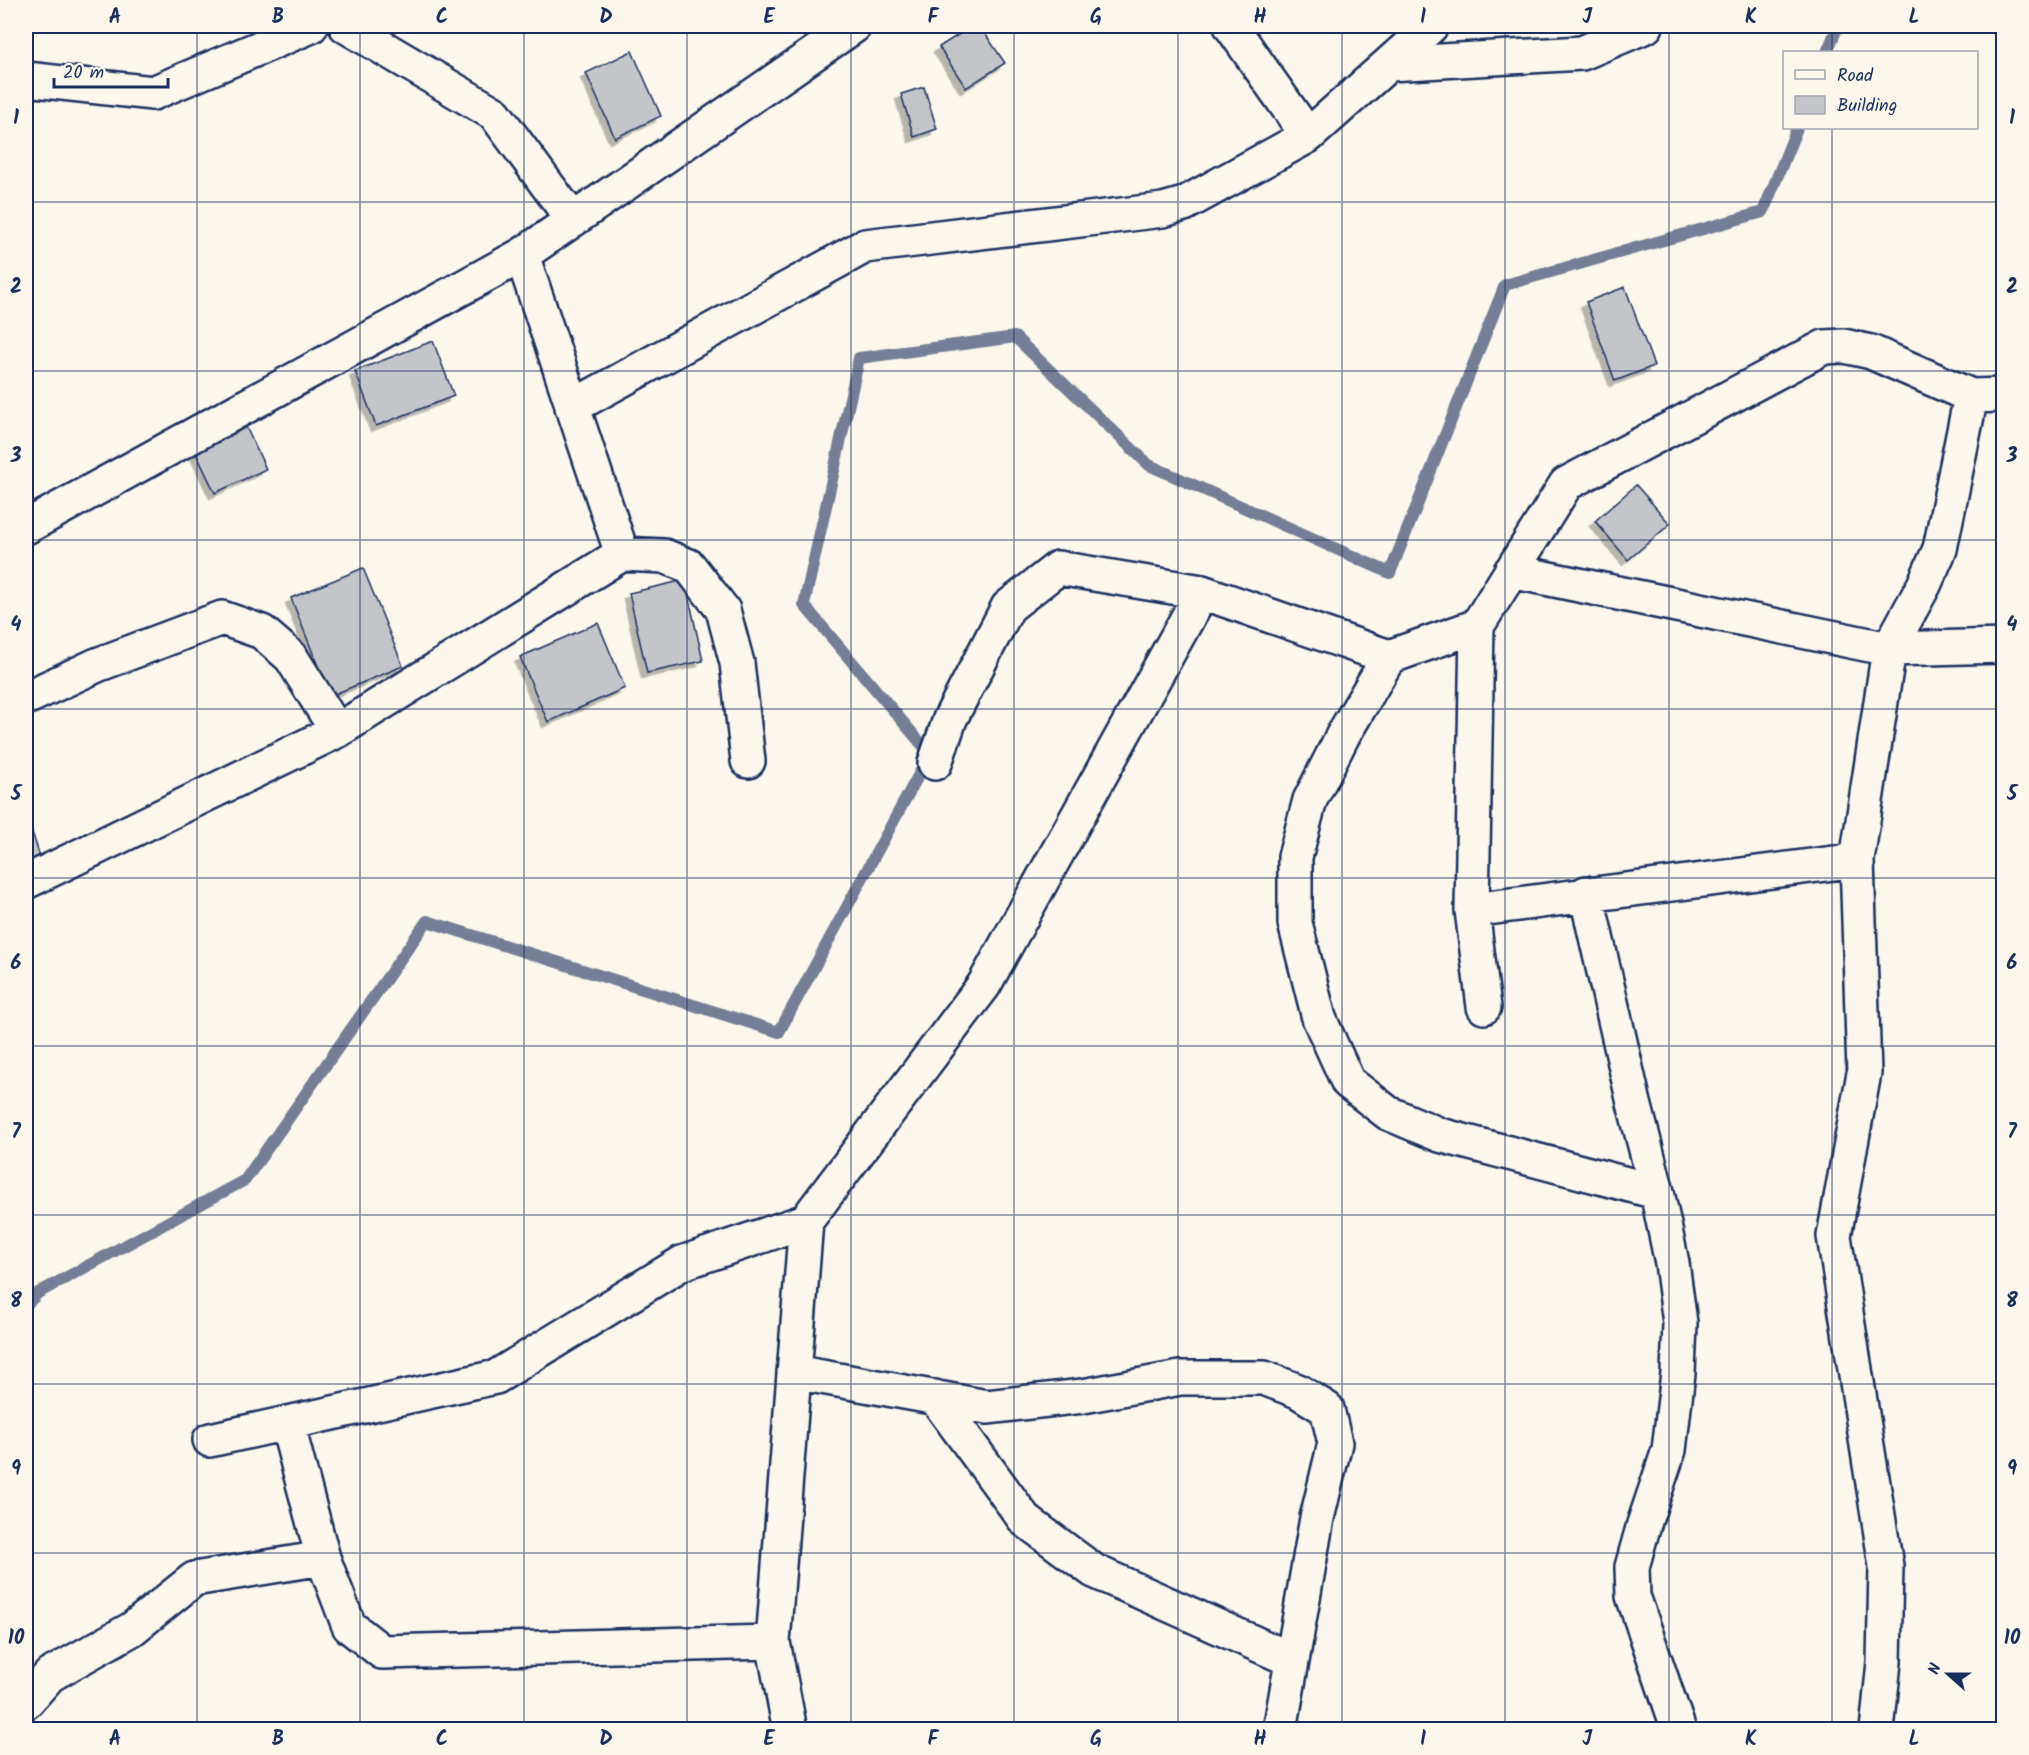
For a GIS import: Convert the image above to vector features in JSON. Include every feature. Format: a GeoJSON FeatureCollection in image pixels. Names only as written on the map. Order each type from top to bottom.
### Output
{"type":"FeatureCollection","features":[{"type":"Feature","properties":{"kind":"street"},"geometry":{"type":"LineString","coordinates":[[26,78],[153,93],[311,26]]}},
{"type":"Feature","properties":{"kind":"street"},"geometry":{"type":"LineString","coordinates":[[346,26],[495,114],[573,220]]}},
{"type":"Feature","properties":{"kind":"street"},"geometry":{"type":"LineString","coordinates":[[26,527],[522,255],[854,26]]}},
{"type":"Feature","properties":{"kind":"street"},"geometry":{"type":"LineString","coordinates":[[1231,26],[1308,136]]}},
{"type":"Feature","properties":{"kind":"street"},"geometry":{"type":"LineString","coordinates":[[572,407],[865,246],[1163,210],[1184,204],[1308,136],[1431,26]]}},
{"type":"Feature","properties":{"kind":"street"},"geometry":{"type":"LineString","coordinates":[[1389,64],[1582,53],[1646,26]]}},
{"type":"Feature","properties":{"kind":"street"},"geometry":{"type":"LineString","coordinates":[[522,255],[622,554]]}},
{"type":"Feature","properties":{"kind":"street"},"geometry":{"type":"LineString","coordinates":[[1484,1007],[1472,909],[1477,626],[1566,483],[1824,347],[1844,346],[1871,352],[1971,396],[2004,395]]}},
{"type":"Feature","properties":{"kind":"street"},"geometry":{"type":"LineString","coordinates":[[1877,1730],[1884,1662],[1886,1566],[1834,1236],[1864,1073],[1857,860],[1889,649],[1924,585],[1940,549],[1971,396]]}},
{"type":"Feature","properties":{"kind":"street"},"geometry":{"type":"LineString","coordinates":[[26,882],[337,731],[622,554],[664,556],[689,566],[723,610],[738,663],[748,761]]}},
{"type":"Feature","properties":{"kind":"street"},"geometry":{"type":"LineString","coordinates":[[935,763],[950,719],[1008,607],[1058,568],[1202,592],[1389,657],[1477,626]]}},
{"type":"Feature","properties":{"kind":"street"},"geometry":{"type":"LineString","coordinates":[[1511,571],[1889,649],[2004,646]]}},
{"type":"Feature","properties":{"kind":"street"},"geometry":{"type":"LineString","coordinates":[[790,1730],[773,1642],[806,1221],[984,985],[1202,592]]}},
{"type":"Feature","properties":{"kind":"street"},"geometry":{"type":"LineString","coordinates":[[26,698],[97,665],[222,618],[262,632],[291,657],[337,731]]}},
{"type":"Feature","properties":{"kind":"street"},"geometry":{"type":"LineString","coordinates":[[1389,657],[1343,735],[1310,800],[1295,857],[1295,923],[1319,1018],[1348,1082],[1388,1113],[1440,1135],[1657,1192]]}},
{"type":"Feature","properties":{"kind":"street"},"geometry":{"type":"LineString","coordinates":[[1472,909],[1857,860]]}},
{"type":"Feature","properties":{"kind":"street"},"geometry":{"type":"LineString","coordinates":[[1586,894],[1657,1192],[1672,1263],[1679,1313],[1678,1363],[1669,1450],[1632,1567],[1633,1596],[1678,1730]]}},
{"type":"Feature","properties":{"kind":"street"},"geometry":{"type":"LineString","coordinates":[[210,1440],[496,1377],[682,1263],[806,1221]]}},
{"type":"Feature","properties":{"kind":"street"},"geometry":{"type":"LineString","coordinates":[[794,1372],[987,1407],[1083,1395],[1180,1378],[1264,1378],[1298,1391],[1327,1409],[1335,1443],[1317,1518],[1280,1730]]}},
{"type":"Feature","properties":{"kind":"street"},"geometry":{"type":"LineString","coordinates":[[935,1397],[1025,1520],[1068,1552],[1094,1571],[1292,1660]]}},
{"type":"Feature","properties":{"kind":"street"},"geometry":{"type":"LineString","coordinates":[[287,1423],[323,1558],[349,1626],[381,1652],[773,1642]]}},
{"type":"Feature","properties":{"kind":"street"},"geometry":{"type":"LineString","coordinates":[[26,1702],[50,1675],[132,1629],[194,1579],[323,1558]]}},
{"type":"Feature","properties":{"kind":"building"},"geometry":{"type":"Polygon","coordinates":[[[972,26],[980,26],[1005,63],[966,88],[939,47],[972,26]]]}},
{"type":"Feature","properties":{"kind":"building"},"geometry":{"type":"Polygon","coordinates":[[[632,51],[661,116],[615,138],[586,73],[632,51]]]}},
{"type":"Feature","properties":{"kind":"building"},"geometry":{"type":"Polygon","coordinates":[[[924,87],[937,129],[914,137],[901,94],[924,87]]]}},
{"type":"Feature","properties":{"kind":"building"},"geometry":{"type":"Polygon","coordinates":[[[1625,287],[1654,366],[1615,381],[1586,302],[1625,287]]]}},
{"type":"Feature","properties":{"kind":"building"},"geometry":{"type":"Polygon","coordinates":[[[433,341],[454,396],[376,426],[355,371],[433,341]]]}},
{"type":"Feature","properties":{"kind":"building"},"geometry":{"type":"Polygon","coordinates":[[[246,427],[266,469],[215,493],[195,451],[246,427]]]}},
{"type":"Feature","properties":{"kind":"building"},"geometry":{"type":"Polygon","coordinates":[[[1636,485],[1670,524],[1628,560],[1595,521],[1636,485]]]}},
{"type":"Feature","properties":{"kind":"building"},"geometry":{"type":"Polygon","coordinates":[[[363,568],[403,666],[330,696],[291,598],[363,568]]]}},
{"type":"Feature","properties":{"kind":"building"},"geometry":{"type":"Polygon","coordinates":[[[685,580],[703,661],[647,673],[629,593],[685,580]]]}},
{"type":"Feature","properties":{"kind":"building"},"geometry":{"type":"Polygon","coordinates":[[[598,623],[625,688],[548,722],[520,657],[598,623]]]}},
{"type":"Feature","properties":{"kind":"building"},"geometry":{"type":"Polygon","coordinates":[[[26,813],[41,860],[26,865],[26,813]]]}},
{"type":"Feature","properties":{"kind":"waterway"},"geometry":{"type":"LineString","coordinates":[[1827,51],[1838,26]]}},
{"type":"Feature","properties":{"kind":"waterway"},"geometry":{"type":"LineString","coordinates":[[26,1305],[38,1293],[245,1180],[427,921],[779,1032],[930,754],[804,605],[859,358],[1015,337],[1149,465],[1390,573],[1505,285],[1763,212],[1797,129]]}}]}
